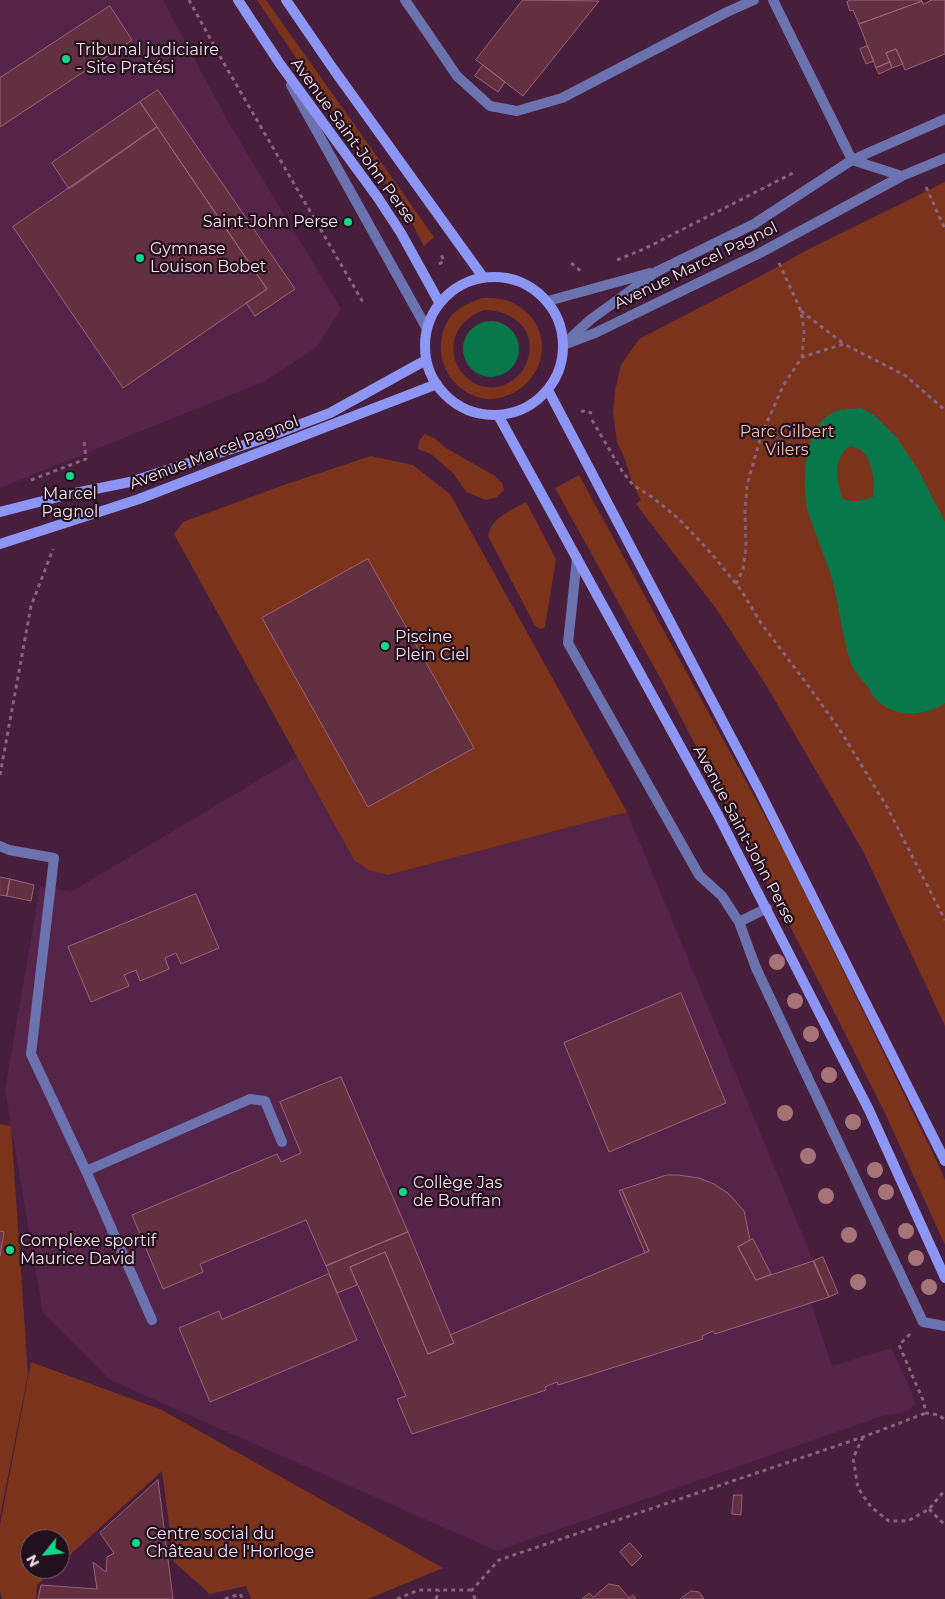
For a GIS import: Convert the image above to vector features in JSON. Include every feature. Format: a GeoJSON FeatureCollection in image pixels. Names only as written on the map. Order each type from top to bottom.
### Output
{"type":"FeatureCollection","features":[{"type":"Feature","properties":{"kind":"main road","name":"Avenue Saint-John Perse"},"geometry":{"type":"LineString","coordinates":[[238,0],[280,64],[383,205],[401,233],[439,302]]}},
{"type":"Feature","properties":{"kind":"main road","name":"Avenue Saint-John Perse"},"geometry":{"type":"LineString","coordinates":[[286,0],[483,277]]}},
{"type":"Feature","properties":{"kind":"main road"},"geometry":{"type":"LineString","coordinates":[[483,277],[507,277],[530,286],[548,301],[559,322],[564,345],[560,369],[548,390],[530,405],[510,413],[498,415],[488,415],[466,410],[448,397],[437,384],[426,360],[426,328],[439,302],[461,285],[483,277]]}},
{"type":"Feature","properties":{"kind":"main road","name":"Avenue Marcel Pagnol"},"geometry":{"type":"LineString","coordinates":[[0,512],[70,494],[130,482],[259,440],[330,413],[426,360]]}},
{"type":"Feature","properties":{"kind":"main road","name":"Avenue Marcel Pagnol"},"geometry":{"type":"LineString","coordinates":[[0,544],[139,499],[437,384]]}},
{"type":"Feature","properties":{"kind":"main road","name":"Avenue Saint-John Perse"},"geometry":{"type":"LineString","coordinates":[[548,390],[760,792],[945,1161]]}},
{"type":"Feature","properties":{"kind":"main road","name":"Avenue Saint-John Perse"},"geometry":{"type":"LineString","coordinates":[[498,415],[714,807],[869,1110],[945,1278]]}},
{"type":"Feature","properties":{"kind":"street"},"geometry":{"type":"LineString","coordinates":[[404,0],[457,76],[490,106],[517,111],[562,98],[727,12],[754,0]]}},
{"type":"Feature","properties":{"kind":"street"},"geometry":{"type":"LineString","coordinates":[[773,0],[852,160],[902,176]]}},
{"type":"Feature","properties":{"kind":"street"},"geometry":{"type":"LineString","coordinates":[[280,64],[426,328]]}},
{"type":"Feature","properties":{"kind":"street","name":"Avenue Marcel Pagnol"},"geometry":{"type":"LineString","coordinates":[[564,345],[590,320],[656,272],[754,224],[852,160],[945,120]]}},
{"type":"Feature","properties":{"kind":"street","name":"Avenue Marcel Pagnol"},"geometry":{"type":"LineString","coordinates":[[564,345],[595,333],[760,253],[902,176],[945,158]]}},
{"type":"Feature","properties":{"kind":"street","name":"Avenue Marcel Pagnol"},"geometry":{"type":"LineString","coordinates":[[548,301],[656,272]]}},
{"type":"Feature","properties":{"kind":"street"},"geometry":{"type":"LineString","coordinates":[[577,558],[568,643],[700,875],[722,896],[739,922],[756,968],[923,1322],[945,1326]]}},
{"type":"Feature","properties":{"kind":"street"},"geometry":{"type":"LineString","coordinates":[[0,846],[10,850],[54,858],[30,1054],[86,1171],[152,1320]]}},
{"type":"Feature","properties":{"kind":"street"},"geometry":{"type":"LineString","coordinates":[[739,922],[766,908]]}},
{"type":"Feature","properties":{"kind":"street"},"geometry":{"type":"LineString","coordinates":[[86,1171],[250,1099],[265,1101],[282,1142]]}},
{"type":"Feature","properties":{"kind":"path"},"geometry":{"type":"LineString","coordinates":[[189,0],[364,304]]}},
{"type":"Feature","properties":{"kind":"path"},"geometry":{"type":"LineString","coordinates":[[616,260],[644,249],[796,171]]}},
{"type":"Feature","properties":{"kind":"path"},"geometry":{"type":"LineString","coordinates":[[925,184],[945,229]]}},
{"type":"Feature","properties":{"kind":"path"},"geometry":{"type":"LineString","coordinates":[[439,252],[444,261],[439,264]]}},
{"type":"Feature","properties":{"kind":"path"},"geometry":{"type":"LineString","coordinates":[[736,584],[744,569],[747,485],[761,436],[783,386],[802,358],[804,331],[801,311],[777,258]]}},
{"type":"Feature","properties":{"kind":"path"},"geometry":{"type":"LineString","coordinates":[[571,263],[580,269]]}},
{"type":"Feature","properties":{"kind":"path"},"geometry":{"type":"LineString","coordinates":[[582,273],[588,271]]}},
{"type":"Feature","properties":{"kind":"path"},"geometry":{"type":"LineString","coordinates":[[801,311],[844,344],[906,376],[945,410]]}},
{"type":"Feature","properties":{"kind":"path"},"geometry":{"type":"LineString","coordinates":[[802,358],[844,344]]}},
{"type":"Feature","properties":{"kind":"path"},"geometry":{"type":"LineString","coordinates":[[583,411],[592,413]]}},
{"type":"Feature","properties":{"kind":"path"},"geometry":{"type":"LineString","coordinates":[[592,420],[633,486],[652,497],[678,518],[710,552],[736,584],[761,623],[840,730],[887,807],[945,920]]}},
{"type":"Feature","properties":{"kind":"path"},"geometry":{"type":"LineString","coordinates":[[31,480],[86,459],[84,442]]}},
{"type":"Feature","properties":{"kind":"path"},"geometry":{"type":"LineString","coordinates":[[0,775],[31,606],[53,549]]}},
{"type":"Feature","properties":{"kind":"path"},"geometry":{"type":"LineString","coordinates":[[923,1322],[900,1345],[923,1400],[926,1413]]}},
{"type":"Feature","properties":{"kind":"path"},"geometry":{"type":"LineString","coordinates":[[398,1599],[419,1590],[472,1590],[499,1560],[863,1437],[926,1413],[939,1415],[945,1420]]}},
{"type":"Feature","properties":{"kind":"path"},"geometry":{"type":"LineString","coordinates":[[863,1437],[853,1458],[858,1488],[871,1507],[889,1521],[908,1521],[929,1509],[945,1490]]}},
{"type":"Feature","properties":{"kind":"path"},"geometry":{"type":"LineString","coordinates":[[929,1509],[945,1526]]}},
{"type":"Feature","properties":{"kind":"path"},"geometry":{"type":"LineString","coordinates":[[436,1599],[440,1590]]}},
{"type":"Feature","properties":{"kind":"path"},"geometry":{"type":"LineString","coordinates":[[472,1590],[475,1599]]}},
{"type":"Feature","properties":{"kind":"path"},"geometry":{"type":"LineString","coordinates":[[225,1599],[240,1594],[242,1599]]}},
{"type":"Feature","properties":{"kind":"shaded area"},"geometry":{"type":"Polygon","coordinates":[[[0,0],[163,0],[226,118],[341,309],[316,348],[265,381],[0,488],[0,0]]]}},
{"type":"Feature","properties":{"kind":"shaded area"},"geometry":{"type":"Polygon","coordinates":[[[491,321],[502,323],[511,329],[517,338],[519,349],[517,360],[511,369],[502,375],[491,377],[480,375],[471,369],[465,360],[463,349],[465,338],[471,329],[480,323],[491,321]]]}},
{"type":"Feature","properties":{"kind":"shaded area"},"geometry":{"type":"Polygon","coordinates":[[[861,408],[874,415],[897,438],[919,471],[945,522],[945,703],[927,711],[917,713],[898,712],[880,703],[853,668],[847,651],[832,579],[809,515],[805,474],[810,444],[815,431],[822,421],[835,411],[861,408]],[[850,446],[844,451],[838,463],[837,470],[842,498],[853,501],[873,497],[871,466],[861,450],[850,446]]]}},
{"type":"Feature","properties":{"kind":"shaded area","name":"Collège Jas de Bouffan"},"geometry":{"type":"Polygon","coordinates":[[[297,757],[354,860],[388,875],[627,812],[813,1260],[823,1257],[838,1293],[811,1303],[832,1366],[891,1348],[913,1395],[915,1404],[907,1411],[882,1416],[497,1551],[110,1380],[43,1313],[5,1090],[40,887],[71,892],[297,757]]]}},
{"type":"Feature","properties":{"kind":"green space"},"geometry":{"type":"Polygon","coordinates":[[[257,0],[266,0],[434,237],[424,246],[407,214],[336,117],[257,0]]]}},
{"type":"Feature","properties":{"kind":"green space","name":"Parc Gilbert Vilers"},"geometry":{"type":"Polygon","coordinates":[[[945,182],[945,1026],[864,853],[766,685],[717,610],[636,504],[641,500],[633,485],[617,442],[613,413],[615,391],[621,365],[639,339],[807,250],[945,182]]]}},
{"type":"Feature","properties":{"kind":"green space"},"geometry":{"type":"Polygon","coordinates":[[[482,298],[499,299],[515,304],[529,315],[538,327],[542,342],[541,356],[536,370],[528,382],[515,392],[493,399],[476,397],[457,385],[446,369],[441,351],[443,332],[452,315],[466,305],[482,298]],[[484,310],[466,321],[456,335],[453,350],[457,364],[465,376],[478,385],[492,387],[508,383],[521,373],[526,364],[530,342],[522,325],[505,314],[484,310]]]}},
{"type":"Feature","properties":{"kind":"green space"},"geometry":{"type":"Polygon","coordinates":[[[425,434],[495,476],[502,483],[504,490],[497,497],[486,500],[466,492],[453,473],[431,454],[418,449],[419,441],[425,434]]]}},
{"type":"Feature","properties":{"kind":"green space","name":"Piscine Plein Ciel"},"geometry":{"type":"Polygon","coordinates":[[[371,456],[413,465],[450,494],[627,812],[388,875],[369,870],[354,860],[174,534],[183,522],[281,486],[371,456]]]}},
{"type":"Feature","properties":{"kind":"green space"},"geometry":{"type":"Polygon","coordinates":[[[579,475],[785,853],[931,1149],[945,1180],[945,1245],[885,1113],[820,984],[664,685],[555,488],[579,475]]]}},
{"type":"Feature","properties":{"kind":"green space"},"geometry":{"type":"Polygon","coordinates":[[[526,502],[556,559],[545,627],[541,629],[535,626],[488,536],[490,529],[498,519],[526,502]]]}},
{"type":"Feature","properties":{"kind":"green space","name":"Complexe sportif Maurice David"},"geometry":{"type":"Polygon","coordinates":[[[0,1124],[11,1126],[28,1374],[0,1517],[0,1124]]]}},
{"type":"Feature","properties":{"kind":"green space"},"geometry":{"type":"Polygon","coordinates":[[[31,1362],[162,1410],[443,1568],[368,1599],[251,1599],[246,1586],[210,1594],[174,1562],[162,1471],[70,1555],[70,1529],[20,1529],[20,1579],[44,1579],[37,1585],[36,1599],[2,1599],[0,1591],[0,1525],[31,1362]]]}},
{"type":"Feature","properties":{"kind":"building"},"geometry":{"type":"Polygon","coordinates":[[[523,0],[599,1],[523,96],[476,60],[523,0]]]}},
{"type":"Feature","properties":{"kind":"building"},"geometry":{"type":"Polygon","coordinates":[[[851,0],[922,1],[859,24],[853,10],[850,11],[847,2],[851,0]]]}},
{"type":"Feature","properties":{"kind":"building"},"geometry":{"type":"Polygon","coordinates":[[[932,0],[945,0],[945,54],[905,70],[896,49],[886,53],[890,62],[876,68],[859,24],[922,1],[923,4],[932,0]]]}},
{"type":"Feature","properties":{"kind":"building","name":"Tribunal judiciaire - Site Pratési"},"geometry":{"type":"Polygon","coordinates":[[[110,6],[132,40],[0,127],[0,78],[110,6]]]}},
{"type":"Feature","properties":{"kind":"building"},"geometry":{"type":"Polygon","coordinates":[[[867,46],[874,61],[866,64],[860,49],[867,46]]]}},
{"type":"Feature","properties":{"kind":"building"},"geometry":{"type":"Polygon","coordinates":[[[896,49],[903,64],[892,68],[886,53],[896,49]]]}},
{"type":"Feature","properties":{"kind":"building"},"geometry":{"type":"Polygon","coordinates":[[[890,62],[892,68],[879,74],[876,68],[890,62]]]}},
{"type":"Feature","properties":{"kind":"building"},"geometry":{"type":"Polygon","coordinates":[[[483,65],[505,82],[498,92],[475,76],[483,65]]]}},
{"type":"Feature","properties":{"kind":"building"},"geometry":{"type":"Polygon","coordinates":[[[158,90],[295,289],[255,316],[246,303],[267,289],[140,102],[158,90]]]}},
{"type":"Feature","properties":{"kind":"building"},"geometry":{"type":"Polygon","coordinates":[[[140,102],[157,127],[69,189],[52,163],[140,102]]]}},
{"type":"Feature","properties":{"kind":"building","name":"Gymnase Louison Bobet"},"geometry":{"type":"Polygon","coordinates":[[[157,127],[267,289],[123,388],[13,227],[157,127]]]}},
{"type":"Feature","properties":{"kind":"building"},"geometry":{"type":"Polygon","coordinates":[[[368,559],[474,748],[368,807],[262,618],[368,559]]]}},
{"type":"Feature","properties":{"kind":"building"},"geometry":{"type":"Polygon","coordinates":[[[0,877],[10,879],[7,896],[0,895],[0,877]]]}},
{"type":"Feature","properties":{"kind":"building"},"geometry":{"type":"Polygon","coordinates":[[[10,879],[34,885],[31,901],[7,896],[10,879]]]}},
{"type":"Feature","properties":{"kind":"building"},"geometry":{"type":"Polygon","coordinates":[[[196,894],[219,948],[181,964],[176,953],[165,958],[169,969],[140,981],[136,970],[124,975],[129,986],[91,1002],[68,947],[196,894]]]}},
{"type":"Feature","properties":{"kind":"building"},"geometry":{"type":"Polygon","coordinates":[[[681,993],[726,1103],[609,1152],[564,1043],[681,993]]]}},
{"type":"Feature","properties":{"kind":"building"},"geometry":{"type":"Polygon","coordinates":[[[341,1077],[408,1232],[326,1266],[306,1220],[200,1264],[203,1272],[163,1289],[132,1215],[277,1154],[281,1162],[301,1153],[280,1102],[341,1077]]]}},
{"type":"Feature","properties":{"kind":"building"},"geometry":{"type":"Polygon","coordinates":[[[667,1175],[699,1178],[714,1184],[729,1194],[744,1211],[750,1240],[738,1247],[756,1280],[813,1261],[829,1297],[715,1334],[713,1331],[702,1336],[703,1339],[558,1385],[557,1382],[545,1387],[546,1390],[412,1434],[397,1399],[406,1396],[350,1267],[385,1252],[428,1354],[454,1343],[450,1335],[649,1251],[622,1190],[667,1175]]]}},
{"type":"Feature","properties":{"kind":"building"},"geometry":{"type":"Polygon","coordinates":[[[622,1190],[649,1251],[645,1253],[619,1191],[622,1190]]]}},
{"type":"Feature","properties":{"kind":"building"},"geometry":{"type":"Polygon","coordinates":[[[0,1231],[4,1232],[0,1256],[0,1231]]]}},
{"type":"Feature","properties":{"kind":"building"},"geometry":{"type":"Polygon","coordinates":[[[408,1232],[454,1343],[428,1354],[385,1252],[350,1267],[357,1285],[337,1293],[326,1266],[408,1232]]]}},
{"type":"Feature","properties":{"kind":"building"},"geometry":{"type":"Polygon","coordinates":[[[753,1239],[771,1274],[756,1280],[738,1247],[753,1239]]]}},
{"type":"Feature","properties":{"kind":"building"},"geometry":{"type":"Polygon","coordinates":[[[823,1257],[838,1293],[829,1297],[814,1261],[823,1257]]]}},
{"type":"Feature","properties":{"kind":"building"},"geometry":{"type":"Polygon","coordinates":[[[329,1274],[357,1340],[210,1402],[179,1328],[219,1311],[222,1319],[329,1274]]]}},
{"type":"Feature","properties":{"kind":"building","name":"Centre social du Château de l'Horloge"},"geometry":{"type":"Polygon","coordinates":[[[158,1480],[173,1599],[38,1599],[41,1585],[97,1589],[93,1562],[106,1572],[107,1557],[114,1553],[100,1533],[158,1480]]]}},
{"type":"Feature","properties":{"kind":"building"},"geometry":{"type":"Polygon","coordinates":[[[734,1495],[742,1495],[741,1515],[732,1514],[734,1495]]]}},
{"type":"Feature","properties":{"kind":"building"},"geometry":{"type":"Polygon","coordinates":[[[630,1543],[642,1556],[632,1566],[620,1552],[630,1543]]]}},
{"type":"Feature","properties":{"kind":"building"},"geometry":{"type":"Polygon","coordinates":[[[609,1584],[619,1586],[629,1598],[633,1595],[636,1599],[582,1599],[589,1593],[593,1597],[609,1584]]]}},
{"type":"Feature","properties":{"kind":"building"},"geometry":{"type":"Polygon","coordinates":[[[691,1591],[699,1592],[704,1599],[681,1599],[691,1591]]]}},
{"type":"Feature","properties":{"kind":"place","name":"Tribunal judiciaire - Site Pratési"},"geometry":{"type":"Point","coordinates":[66,59]}},
{"type":"Feature","properties":{"kind":"place","name":"Saint-John Perse"},"geometry":{"type":"Point","coordinates":[348,222]}},
{"type":"Feature","properties":{"kind":"place","name":"Gymnase Louison Bobet"},"geometry":{"type":"Point","coordinates":[140,258]}},
{"type":"Feature","properties":{"kind":"place","name":"Marcel Pagnol"},"geometry":{"type":"Point","coordinates":[70,476]}},
{"type":"Feature","properties":{"kind":"place","name":"Piscine Plein Ciel"},"geometry":{"type":"Point","coordinates":[385,646]}},
{"type":"Feature","properties":{"kind":"place","name":"Collège Jas de Bouffan"},"geometry":{"type":"Point","coordinates":[403,1192]}},
{"type":"Feature","properties":{"kind":"place","name":"Complexe sportif Maurice David"},"geometry":{"type":"Point","coordinates":[10,1250]}},
{"type":"Feature","properties":{"kind":"place","name":"Centre social du Château de l'Horloge"},"geometry":{"type":"Point","coordinates":[136,1543]}}]}
